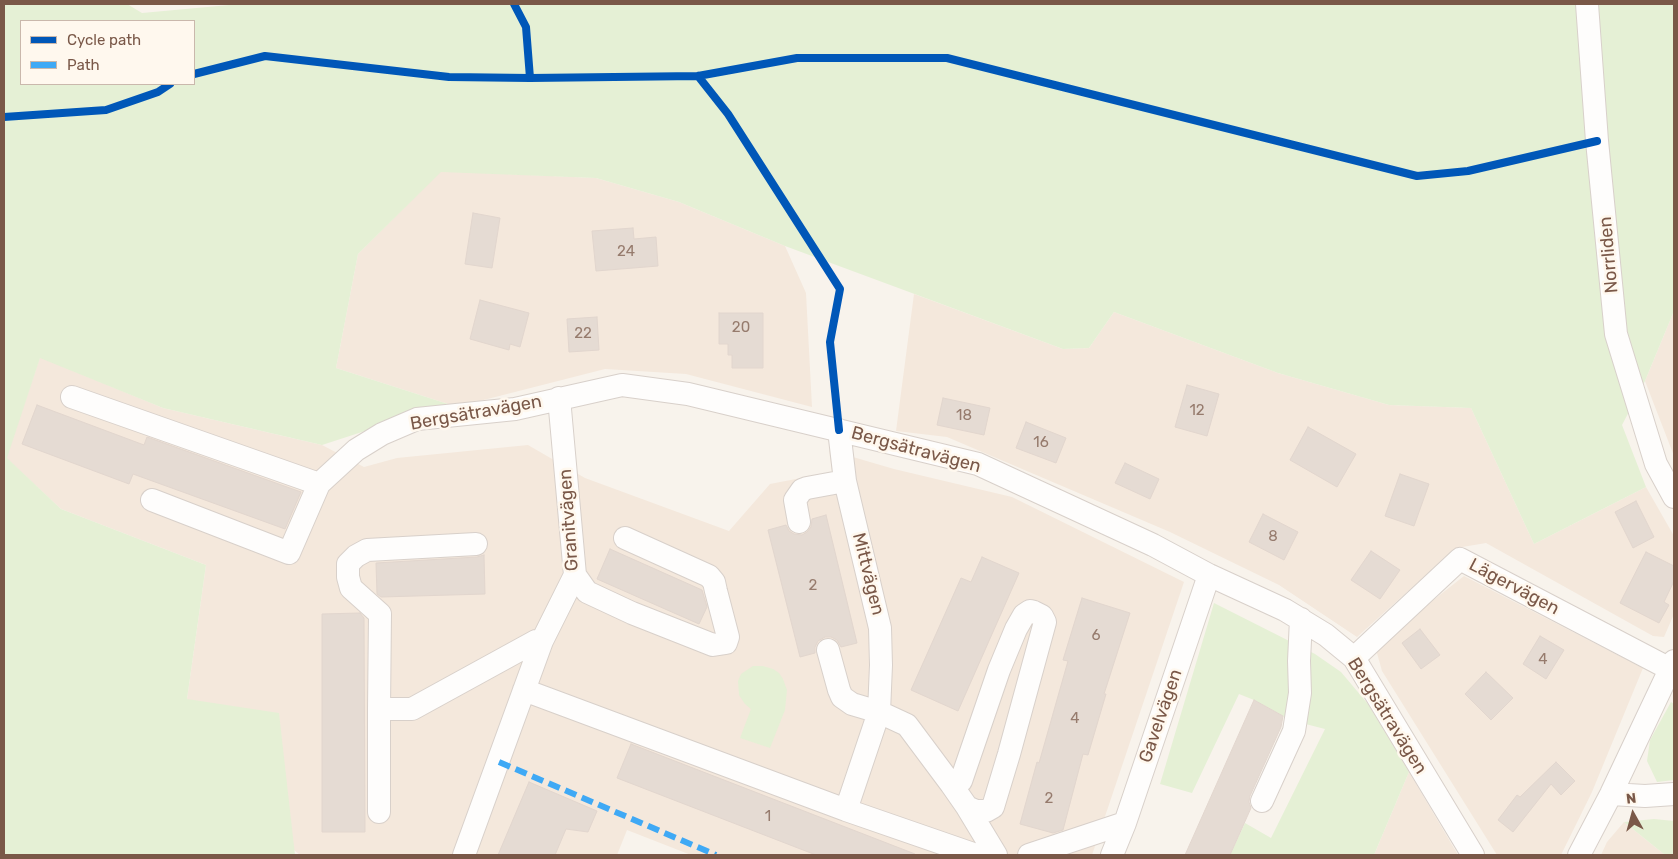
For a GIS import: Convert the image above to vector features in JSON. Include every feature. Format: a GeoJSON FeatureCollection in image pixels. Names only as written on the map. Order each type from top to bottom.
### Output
{"type":"FeatureCollection","features":[{"type":"Feature","properties":{"kind":"street","name":"Norrliden"},"geometry":{"type":"LineString","coordinates":[[1587,4],[1597,141],[1616,334],[1656,464],[1674,497]]}},
{"type":"Feature","properties":{"kind":"street","name":"Bergsätravägen"},"geometry":{"type":"LineString","coordinates":[[152,500],[289,553],[319,484],[356,450],[382,434],[417,419],[516,410],[559,398],[622,385],[688,394],[978,464],[1285,610],[1326,635],[1354,658],[1473,855]]}},
{"type":"Feature","properties":{"kind":"street"},"geometry":{"type":"LineString","coordinates":[[72,397],[319,484]]}},
{"type":"Feature","properties":{"kind":"street","name":"Granitvägen"},"geometry":{"type":"LineString","coordinates":[[464,855],[542,641],[575,575],[559,398]]}},
{"type":"Feature","properties":{"kind":"street","name":"Mittvägen"},"geometry":{"type":"LineString","coordinates":[[840,430],[845,481],[880,628],[881,665],[878,716],[846,810]]}},
{"type":"Feature","properties":{"kind":"street"},"geometry":{"type":"LineString","coordinates":[[799,522],[795,500],[802,490],[845,481]]}},
{"type":"Feature","properties":{"kind":"street"},"geometry":{"type":"LineString","coordinates":[[575,575],[587,592],[632,613],[714,645],[726,643],[728,637],[714,582],[709,576],[626,538]]}},
{"type":"Feature","properties":{"kind":"street"},"geometry":{"type":"LineString","coordinates":[[379,812],[380,614],[351,588],[348,577],[348,564],[356,556],[367,550],[476,544]]}},
{"type":"Feature","properties":{"kind":"street","name":"Lägervägen"},"geometry":{"type":"LineString","coordinates":[[1354,658],[1460,559],[1672,665]]}},
{"type":"Feature","properties":{"kind":"street","name":"Gavelvägen"},"geometry":{"type":"LineString","coordinates":[[1112,855],[1209,575]]}},
{"type":"Feature","properties":{"kind":"street"},"geometry":{"type":"LineString","coordinates":[[951,784],[961,781],[999,670],[1016,629],[1024,615],[1030,612],[1037,613],[1042,616],[1045,622],[997,795],[992,807],[986,811],[976,811],[967,807]]}},
{"type":"Feature","properties":{"kind":"street"},"geometry":{"type":"LineString","coordinates":[[1262,801],[1294,731],[1300,693],[1301,620]]}},
{"type":"Feature","properties":{"kind":"street"},"geometry":{"type":"LineString","coordinates":[[379,708],[412,709],[536,641],[542,641]]}},
{"type":"Feature","properties":{"kind":"street"},"geometry":{"type":"LineString","coordinates":[[828,650],[838,690],[842,697],[852,704],[878,716],[907,726],[967,807],[996,855]]}},
{"type":"Feature","properties":{"kind":"street"},"geometry":{"type":"LineString","coordinates":[[1579,855],[1611,794],[1672,665]]}},
{"type":"Feature","properties":{"kind":"street"},"geometry":{"type":"LineString","coordinates":[[524,690],[846,810],[976,855]]}},
{"type":"Feature","properties":{"kind":"street"},"geometry":{"type":"LineString","coordinates":[[1611,794],[1646,796],[1674,794]]}},
{"type":"Feature","properties":{"kind":"street"},"geometry":{"type":"LineString","coordinates":[[1029,855],[1125,822]]}},
{"type":"Feature","properties":{"kind":"shaded area"},"geometry":{"type":"Polygon","coordinates":[[[441,171],[596,178],[679,202],[785,246],[806,293],[812,407],[686,374],[605,369],[460,406],[448,404],[336,368],[358,254],[441,171]]]}},
{"type":"Feature","properties":{"kind":"shaded area"},"geometry":{"type":"Polygon","coordinates":[[[914,294],[1063,349],[1089,348],[1114,312],[1278,373],[1389,405],[1471,408],[1534,544],[1646,487],[1674,536],[1674,614],[1664,637],[1653,636],[1486,543],[1456,548],[1357,637],[1279,585],[1170,532],[947,437],[896,431],[914,294]]]}},
{"type":"Feature","properties":{"kind":"shaded area"},"geometry":{"type":"Polygon","coordinates":[[[1674,311],[1674,456],[1645,381],[1674,311]]]}},
{"type":"Feature","properties":{"kind":"shaded area"},"geometry":{"type":"Polygon","coordinates":[[[40,357],[163,408],[322,445],[364,467],[397,458],[528,445],[585,478],[729,531],[770,484],[832,472],[829,450],[894,469],[1012,497],[1184,582],[1092,855],[691,855],[627,830],[617,855],[300,855],[294,850],[187,699],[206,565],[61,509],[6,458],[40,357]]]}},
{"type":"Feature","properties":{"kind":"shaded area"},"geometry":{"type":"Polygon","coordinates":[[[1464,576],[1643,668],[1592,792],[1561,855],[1497,855],[1382,671],[1375,646],[1464,576]]]}},
{"type":"Feature","properties":{"kind":"shaded area"},"geometry":{"type":"Polygon","coordinates":[[[1409,772],[1458,855],[1374,855],[1409,772]]]}},
{"type":"Feature","properties":{"kind":"shaded area"},"geometry":{"type":"Polygon","coordinates":[[[1624,822],[1665,855],[1601,855],[1607,842],[1624,822]]]}},
{"type":"Feature","properties":{"kind":"green space"},"geometry":{"type":"Polygon","coordinates":[[[4,4],[127,4],[142,13],[240,4],[1674,4],[1674,311],[1645,381],[1622,425],[1646,487],[1534,544],[1471,408],[1389,405],[1278,373],[1114,312],[1089,348],[1063,349],[785,246],[679,202],[596,178],[441,172],[358,254],[336,368],[448,404],[322,445],[163,408],[40,358],[7,458],[61,509],[206,565],[187,699],[279,713],[295,855],[4,855],[4,4]]]}},
{"type":"Feature","properties":{"kind":"green space"},"geometry":{"type":"Polygon","coordinates":[[[1214,603],[1315,654],[1341,672],[1368,704],[1409,772],[1374,855],[1230,855],[1245,823],[1271,838],[1325,729],[1290,720],[1239,694],[1192,793],[1160,784],[1214,603]]]}},
{"type":"Feature","properties":{"kind":"green space"},"geometry":{"type":"Polygon","coordinates":[[[753,666],[763,666],[779,673],[787,690],[785,710],[770,748],[740,738],[751,709],[739,695],[738,681],[741,674],[753,666]]]}},
{"type":"Feature","properties":{"kind":"green space"},"geometry":{"type":"Polygon","coordinates":[[[1671,702],[1674,704],[1674,780],[1657,782],[1647,761],[1650,740],[1671,702]]]}},
{"type":"Feature","properties":{"kind":"green space"},"geometry":{"type":"Polygon","coordinates":[[[1654,819],[1674,821],[1674,855],[1665,855],[1624,822],[1654,819]]]}},
{"type":"Feature","properties":{"kind":"building"},"geometry":{"type":"Polygon","coordinates":[[[473,213],[500,218],[492,268],[465,264],[473,213]]]}},
{"type":"Feature","properties":{"kind":"building"},"geometry":{"type":"Polygon","coordinates":[[[633,228],[634,239],[656,237],[658,266],[596,271],[592,231],[633,228]]]}},
{"type":"Feature","properties":{"kind":"building"},"geometry":{"type":"Polygon","coordinates":[[[480,300],[529,313],[520,347],[510,344],[509,350],[470,339],[480,300]]]}},
{"type":"Feature","properties":{"kind":"building"},"geometry":{"type":"Polygon","coordinates":[[[719,313],[763,313],[763,368],[732,368],[732,355],[728,355],[728,344],[719,344],[719,313]]]}},
{"type":"Feature","properties":{"kind":"building"},"geometry":{"type":"Polygon","coordinates":[[[597,317],[599,350],[569,352],[567,319],[597,317]]]}},
{"type":"Feature","properties":{"kind":"building"},"geometry":{"type":"Polygon","coordinates":[[[1187,385],[1219,394],[1207,436],[1175,427],[1187,385]]]}},
{"type":"Feature","properties":{"kind":"building"},"geometry":{"type":"Polygon","coordinates":[[[943,398],[990,408],[984,435],[937,425],[943,398]]]}},
{"type":"Feature","properties":{"kind":"building"},"geometry":{"type":"Polygon","coordinates":[[[37,405],[144,445],[147,437],[301,492],[285,529],[133,474],[129,484],[22,444],[37,405]]]}},
{"type":"Feature","properties":{"kind":"building"},"geometry":{"type":"Polygon","coordinates":[[[1026,422],[1066,438],[1056,463],[1016,448],[1026,422]]]}},
{"type":"Feature","properties":{"kind":"building"},"geometry":{"type":"Polygon","coordinates":[[[1308,427],[1356,454],[1337,487],[1290,460],[1308,427]]]}},
{"type":"Feature","properties":{"kind":"building"},"geometry":{"type":"Polygon","coordinates":[[[1125,463],[1159,479],[1150,499],[1115,483],[1125,463]]]}},
{"type":"Feature","properties":{"kind":"building"},"geometry":{"type":"Polygon","coordinates":[[[1400,474],[1429,484],[1414,526],[1385,516],[1400,474]]]}},
{"type":"Feature","properties":{"kind":"building"},"geometry":{"type":"Polygon","coordinates":[[[1636,501],[1654,537],[1633,548],[1615,512],[1636,501]]]}},
{"type":"Feature","properties":{"kind":"building"},"geometry":{"type":"Polygon","coordinates":[[[1263,514],[1298,532],[1284,560],[1249,542],[1263,514]]]}},
{"type":"Feature","properties":{"kind":"building"},"geometry":{"type":"Polygon","coordinates":[[[826,515],[857,643],[841,647],[837,640],[825,637],[818,641],[815,653],[800,657],[768,530],[786,525],[789,531],[802,535],[811,527],[812,519],[826,515]]]}},
{"type":"Feature","properties":{"kind":"building"},"geometry":{"type":"Polygon","coordinates":[[[610,549],[702,590],[707,607],[699,624],[597,579],[610,549]]]}},
{"type":"Feature","properties":{"kind":"building"},"geometry":{"type":"Polygon","coordinates":[[[1371,551],[1400,570],[1380,599],[1351,580],[1371,551]]]}},
{"type":"Feature","properties":{"kind":"building"},"geometry":{"type":"Polygon","coordinates":[[[1646,552],[1674,566],[1674,581],[1664,602],[1669,605],[1659,623],[1620,603],[1646,552]]]}},
{"type":"Feature","properties":{"kind":"building"},"geometry":{"type":"Polygon","coordinates":[[[484,555],[485,594],[381,597],[377,594],[376,563],[484,555]]]}},
{"type":"Feature","properties":{"kind":"building"},"geometry":{"type":"Polygon","coordinates":[[[982,557],[1019,573],[958,711],[911,690],[961,578],[971,582],[982,557]]]}},
{"type":"Feature","properties":{"kind":"building"},"geometry":{"type":"Polygon","coordinates":[[[1082,598],[1130,613],[1104,694],[1106,694],[1088,755],[1083,754],[1063,830],[1053,833],[1020,824],[1068,661],[1063,660],[1082,598]]]}},
{"type":"Feature","properties":{"kind":"building"},"geometry":{"type":"Polygon","coordinates":[[[360,613],[364,618],[365,832],[322,832],[322,614],[360,613]]]}},
{"type":"Feature","properties":{"kind":"building"},"geometry":{"type":"Polygon","coordinates":[[[1420,629],[1440,655],[1421,669],[1402,643],[1420,629]]]}},
{"type":"Feature","properties":{"kind":"building"},"geometry":{"type":"Polygon","coordinates":[[[1540,636],[1564,650],[1546,679],[1523,664],[1540,636]]]}},
{"type":"Feature","properties":{"kind":"building"},"geometry":{"type":"Polygon","coordinates":[[[1486,672],[1513,698],[1491,720],[1465,694],[1486,672]]]}},
{"type":"Feature","properties":{"kind":"building"},"geometry":{"type":"Polygon","coordinates":[[[1254,700],[1283,716],[1281,727],[1250,796],[1251,808],[1230,855],[1185,855],[1254,700]]]}},
{"type":"Feature","properties":{"kind":"building"},"geometry":{"type":"Polygon","coordinates":[[[631,744],[915,854],[816,855],[617,778],[631,744]]]}},
{"type":"Feature","properties":{"kind":"building"},"geometry":{"type":"Polygon","coordinates":[[[1556,762],[1575,781],[1561,795],[1551,784],[1513,832],[1498,820],[1517,795],[1520,797],[1556,762]]]}},
{"type":"Feature","properties":{"kind":"building"},"geometry":{"type":"Polygon","coordinates":[[[529,782],[597,811],[588,832],[566,829],[555,855],[498,855],[529,782]]]}},
{"type":"Feature","properties":{"kind":"marked path"},"geometry":{"type":"LineString","coordinates":[[499,762],[716,855]]}},
{"type":"Feature","properties":{"kind":"cycle path"},"geometry":{"type":"LineString","coordinates":[[514,4],[526,27],[530,78]]}},
{"type":"Feature","properties":{"kind":"cycle path"},"geometry":{"type":"LineString","coordinates":[[195,74],[265,56],[449,77],[530,78],[698,76],[797,58],[947,58],[1417,176],[1468,171],[1597,141]]}},
{"type":"Feature","properties":{"kind":"cycle path"},"geometry":{"type":"LineString","coordinates":[[698,76],[728,114],[840,289],[830,342],[839,430]]}},
{"type":"Feature","properties":{"kind":"cycle path"},"geometry":{"type":"LineString","coordinates":[[4,117],[106,110],[158,92],[168,85]]}}]}
